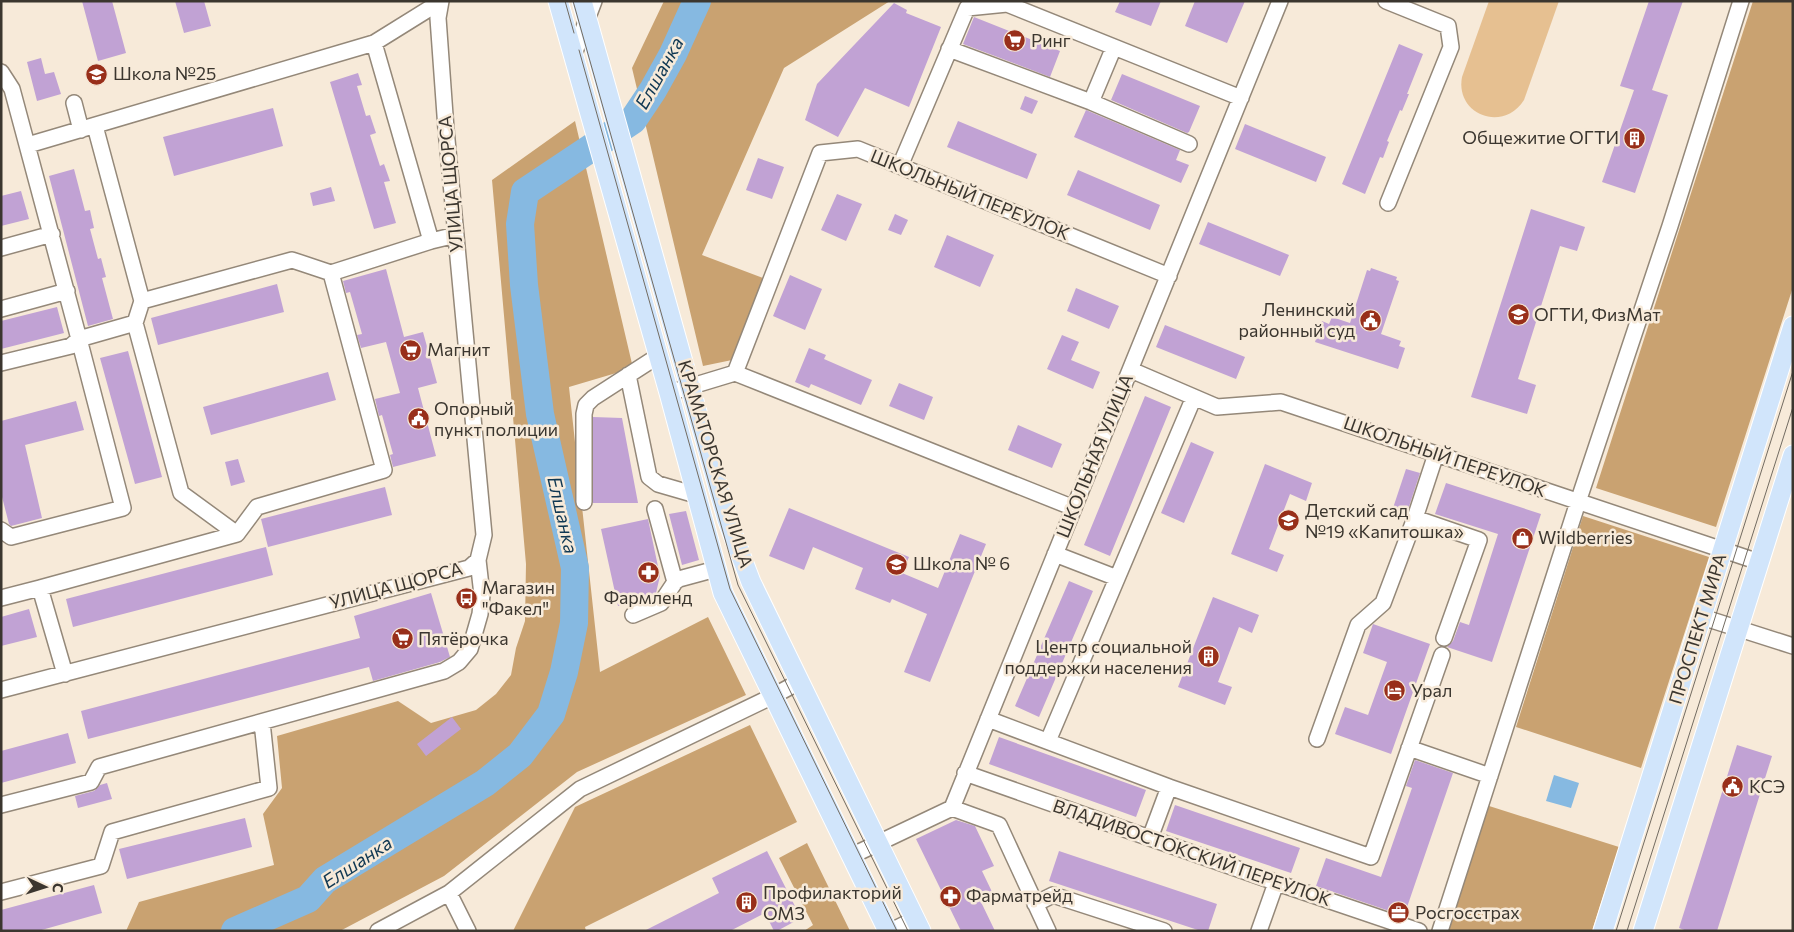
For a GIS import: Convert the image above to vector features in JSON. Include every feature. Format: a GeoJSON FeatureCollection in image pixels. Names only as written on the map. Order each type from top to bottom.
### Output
{"type":"FeatureCollection","features":[{"type":"Feature","properties":{"kind":"main road","name":"КРАМАТОРСКАЯ УЛИЦА"},"geometry":{"type":"LineString","coordinates":[[558,1],[723,593],[889,931]]}},
{"type":"Feature","properties":{"kind":"main road","name":"КРАМАТОРСКАЯ УЛИЦА"},"geometry":{"type":"LineString","coordinates":[[582,1],[728,519],[751,582],[918,925]]}},
{"type":"Feature","properties":{"kind":"main road","name":"ПРОСПЕКТ МИРА"},"geometry":{"type":"LineString","coordinates":[[1603,931],[1793,326]]}},
{"type":"Feature","properties":{"kind":"main road"},"geometry":{"type":"LineString","coordinates":[[1643,931],[1793,455]]}},
{"type":"Feature","properties":{"kind":"street"},"geometry":{"type":"LineString","coordinates":[[574,54],[594,1]]}},
{"type":"Feature","properties":{"kind":"street","name":"ШКОЛЬНАЯ УЛИЦА"},"geometry":{"type":"LineString","coordinates":[[952,808],[1280,1]]}},
{"type":"Feature","properties":{"kind":"street"},"geometry":{"type":"LineString","coordinates":[[1386,1],[1448,26],[1451,47],[1388,203]]}},
{"type":"Feature","properties":{"kind":"street"},"geometry":{"type":"LineString","coordinates":[[1440,931],[1742,1]]}},
{"type":"Feature","properties":{"kind":"street"},"geometry":{"type":"LineString","coordinates":[[28,145],[374,43],[441,2]]}},
{"type":"Feature","properties":{"kind":"street","name":"УЛИЦА ЩОРСА"},"geometry":{"type":"LineString","coordinates":[[1,690],[469,568],[478,560],[484,536],[438,18],[441,2]]}},
{"type":"Feature","properties":{"kind":"street"},"geometry":{"type":"LineString","coordinates":[[900,166],[967,8],[1006,4],[1241,98]]}},
{"type":"Feature","properties":{"kind":"street"},"geometry":{"type":"LineString","coordinates":[[374,43],[431,241]]}},
{"type":"Feature","properties":{"kind":"street"},"geometry":{"type":"LineString","coordinates":[[1091,102],[1114,47]]}},
{"type":"Feature","properties":{"kind":"street"},"geometry":{"type":"LineString","coordinates":[[950,50],[1091,102],[1189,144]]}},
{"type":"Feature","properties":{"kind":"street"},"geometry":{"type":"LineString","coordinates":[[1,72],[12,88],[28,145],[123,508],[11,537],[1,530]]}},
{"type":"Feature","properties":{"kind":"street"},"geometry":{"type":"LineString","coordinates":[[74,104],[88,128],[142,301],[135,323],[181,493],[237,534]]}},
{"type":"Feature","properties":{"kind":"street","name":"ШКОЛЬНЫЙ ПЕРЕУЛОК"},"geometry":{"type":"LineString","coordinates":[[735,373],[820,153],[858,149],[1169,276]]}},
{"type":"Feature","properties":{"kind":"street"},"geometry":{"type":"LineString","coordinates":[[1,248],[52,234]]}},
{"type":"Feature","properties":{"kind":"street"},"geometry":{"type":"LineString","coordinates":[[142,301],[292,260],[331,273],[431,241],[456,235]]}},
{"type":"Feature","properties":{"kind":"street"},"geometry":{"type":"LineString","coordinates":[[1,598],[237,534],[256,507],[384,470],[331,273]]}},
{"type":"Feature","properties":{"kind":"street"},"geometry":{"type":"LineString","coordinates":[[1,308],[67,291]]}},
{"type":"Feature","properties":{"kind":"street"},"geometry":{"type":"LineString","coordinates":[[1,363],[71,346],[79,338],[135,323]]}},
{"type":"Feature","properties":{"kind":"street"},"geometry":{"type":"LineString","coordinates":[[584,502],[584,414],[586,405],[593,398],[658,356]]}},
{"type":"Feature","properties":{"kind":"street","name":"ШКОЛЬНЫЙ ПЕРЕУЛОК"},"geometry":{"type":"LineString","coordinates":[[1131,370],[1217,407],[1281,402],[1759,562]]}},
{"type":"Feature","properties":{"kind":"street"},"geometry":{"type":"LineString","coordinates":[[668,393],[735,373],[1074,508]]}},
{"type":"Feature","properties":{"kind":"street"},"geometry":{"type":"LineString","coordinates":[[628,375],[649,477],[658,484],[696,495]]}},
{"type":"Feature","properties":{"kind":"street"},"geometry":{"type":"LineString","coordinates":[[1048,741],[1194,397]]}},
{"type":"Feature","properties":{"kind":"street"},"geometry":{"type":"LineString","coordinates":[[1317,739],[1358,625],[1383,603],[1415,518],[1436,454]]}},
{"type":"Feature","properties":{"kind":"street"},"geometry":{"type":"LineString","coordinates":[[655,509],[675,582]]}},
{"type":"Feature","properties":{"kind":"street"},"geometry":{"type":"LineString","coordinates":[[1415,518],[1479,540],[1444,638]]}},
{"type":"Feature","properties":{"kind":"street"},"geometry":{"type":"LineString","coordinates":[[1055,554],[1117,578]]}},
{"type":"Feature","properties":{"kind":"street"},"geometry":{"type":"LineString","coordinates":[[1,805],[91,782],[99,767],[444,671],[459,662],[470,649],[480,614],[482,595],[478,560]]}},
{"type":"Feature","properties":{"kind":"street"},"geometry":{"type":"LineString","coordinates":[[633,615],[661,603],[679,579],[716,569]]}},
{"type":"Feature","properties":{"kind":"street"},"geometry":{"type":"LineString","coordinates":[[40,588],[65,674]]}},
{"type":"Feature","properties":{"kind":"street"},"geometry":{"type":"LineString","coordinates":[[1702,617],[1793,646]]}},
{"type":"Feature","properties":{"kind":"street"},"geometry":{"type":"LineString","coordinates":[[988,718],[1169,787],[1371,857],[1442,654]]}},
{"type":"Feature","properties":{"kind":"street"},"geometry":{"type":"LineString","coordinates":[[378,931],[449,893],[580,789],[799,682]]}},
{"type":"Feature","properties":{"kind":"street"},"geometry":{"type":"LineString","coordinates":[[1,892],[101,866],[112,832],[269,788],[262,722]]}},
{"type":"Feature","properties":{"kind":"street"},"geometry":{"type":"LineString","coordinates":[[1409,748],[1490,776]]}},
{"type":"Feature","properties":{"kind":"street","name":"ВЛАДИВОСТОКСКИЙ ПЕРЕУЛОК"},"geometry":{"type":"LineString","coordinates":[[965,773],[1276,883],[1419,931]]}},
{"type":"Feature","properties":{"kind":"street"},"geometry":{"type":"LineString","coordinates":[[1150,838],[1169,787]]}},
{"type":"Feature","properties":{"kind":"street"},"geometry":{"type":"LineString","coordinates":[[851,856],[952,808],[999,825],[1048,931]]}},
{"type":"Feature","properties":{"kind":"street"},"geometry":{"type":"LineString","coordinates":[[1259,931],[1276,883]]}},
{"type":"Feature","properties":{"kind":"street"},"geometry":{"type":"LineString","coordinates":[[449,893],[468,931]]}},
{"type":"Feature","properties":{"kind":"street"},"geometry":{"type":"LineString","coordinates":[[1035,904],[1053,895],[1164,931]]}},
{"type":"Feature","properties":{"kind":"street"},"geometry":{"type":"LineString","coordinates":[[889,931],[918,925]]}},
{"type":"Feature","properties":{"kind":"shaded area"},"geometry":{"type":"Polygon","coordinates":[[[664,1],[890,1],[784,68],[702,255],[763,278],[732,360],[703,366],[632,68],[664,1]]]}},
{"type":"Feature","properties":{"kind":"shaded area"},"geometry":{"type":"Polygon","coordinates":[[[1489,1],[1559,1],[1524,100],[1515,110],[1504,116],[1493,117],[1473,110],[1466,101],[1462,90],[1462,77],[1489,1]]]}},
{"type":"Feature","properties":{"kind":"shaded area"},"geometry":{"type":"Polygon","coordinates":[[[1753,1],[1793,1],[1793,287],[1716,527],[1596,488],[1753,1]]]}},
{"type":"Feature","properties":{"kind":"shaded area"},"geometry":{"type":"Polygon","coordinates":[[[575,121],[633,368],[569,387],[600,672],[708,617],[746,695],[577,772],[444,876],[340,931],[126,931],[139,902],[274,865],[263,814],[282,788],[277,736],[398,701],[431,723],[476,710],[496,694],[511,675],[516,648],[525,621],[526,564],[492,180],[575,121]]]}},
{"type":"Feature","properties":{"kind":"shaded area"},"geometry":{"type":"Polygon","coordinates":[[[1583,516],[1709,557],[1641,768],[1516,727],[1583,516]]]}},
{"type":"Feature","properties":{"kind":"shaded area"},"geometry":{"type":"Polygon","coordinates":[[[750,725],[797,822],[585,927],[586,931],[513,931],[575,807],[750,725]]]}},
{"type":"Feature","properties":{"kind":"shaded area"},"geometry":{"type":"Polygon","coordinates":[[[1486,805],[1619,847],[1592,931],[1447,931],[1486,805]]]}},
{"type":"Feature","properties":{"kind":"shaded area"},"geometry":{"type":"Polygon","coordinates":[[[807,843],[850,931],[804,931],[813,925],[779,858],[807,843]]]}},
{"type":"Feature","properties":{"kind":"water"},"geometry":{"type":"Polygon","coordinates":[[[1554,775],[1579,783],[1571,808],[1546,801],[1554,775]]]}},
{"type":"Feature","properties":{"kind":"building"},"geometry":{"type":"Polygon","coordinates":[[[82,1],[112,1],[126,53],[98,61],[82,1]]]}},
{"type":"Feature","properties":{"kind":"building"},"geometry":{"type":"Polygon","coordinates":[[[175,1],[204,1],[211,26],[184,33],[175,1]]]}},
{"type":"Feature","properties":{"kind":"building"},"geometry":{"type":"Polygon","coordinates":[[[1120,1],[1161,1],[1151,26],[1115,12],[1120,1]]]}},
{"type":"Feature","properties":{"kind":"building"},"geometry":{"type":"Polygon","coordinates":[[[1195,1],[1245,1],[1227,43],[1185,26],[1195,1]]]}},
{"type":"Feature","properties":{"kind":"building","name":"Общежитие ОГТИ"},"geometry":{"type":"Polygon","coordinates":[[[1649,1],[1683,1],[1652,90],[1668,95],[1635,193],[1602,182],[1634,90],[1620,86],[1649,1]]]}},
{"type":"Feature","properties":{"kind":"building"},"geometry":{"type":"Polygon","coordinates":[[[894,3],[907,10],[906,13],[941,27],[909,107],[865,88],[838,137],[805,120],[817,84],[894,3]]]}},
{"type":"Feature","properties":{"kind":"building"},"geometry":{"type":"Polygon","coordinates":[[[974,17],[1060,51],[1050,77],[963,44],[974,17]]]}},
{"type":"Feature","properties":{"kind":"building"},"geometry":{"type":"Polygon","coordinates":[[[1399,44],[1423,54],[1402,111],[1400,110],[1387,141],[1389,142],[1383,158],[1380,157],[1365,194],[1342,184],[1399,44]]]}},
{"type":"Feature","properties":{"kind":"building"},"geometry":{"type":"Polygon","coordinates":[[[41,58],[45,74],[54,72],[61,94],[37,101],[27,62],[41,58]]]}},
{"type":"Feature","properties":{"kind":"building"},"geometry":{"type":"Polygon","coordinates":[[[358,73],[362,85],[357,86],[366,116],[370,115],[376,133],[370,135],[380,166],[384,164],[390,181],[384,182],[396,223],[374,229],[330,82],[358,73]]]}},
{"type":"Feature","properties":{"kind":"building"},"geometry":{"type":"Polygon","coordinates":[[[1122,74],[1200,106],[1189,132],[1187,133],[1111,100],[1122,74]]]}},
{"type":"Feature","properties":{"kind":"building"},"geometry":{"type":"Polygon","coordinates":[[[1025,96],[1038,101],[1032,114],[1020,109],[1025,96]]]}},
{"type":"Feature","properties":{"kind":"building"},"geometry":{"type":"Polygon","coordinates":[[[273,108],[283,146],[174,176],[163,137],[273,108]]]}},
{"type":"Feature","properties":{"kind":"building"},"geometry":{"type":"Polygon","coordinates":[[[1086,110],[1180,150],[1176,160],[1189,165],[1181,183],[1074,137],[1086,110]]]}},
{"type":"Feature","properties":{"kind":"building"},"geometry":{"type":"Polygon","coordinates":[[[958,121],[1037,154],[1027,179],[947,147],[958,121]]]}},
{"type":"Feature","properties":{"kind":"building"},"geometry":{"type":"Polygon","coordinates":[[[1245,124],[1326,157],[1316,182],[1235,149],[1245,124]]]}},
{"type":"Feature","properties":{"kind":"building"},"geometry":{"type":"Polygon","coordinates":[[[758,158],[784,167],[772,199],[746,190],[758,158]]]}},
{"type":"Feature","properties":{"kind":"building"},"geometry":{"type":"Polygon","coordinates":[[[74,169],[85,211],[90,210],[94,228],[90,229],[98,259],[101,258],[106,277],[102,278],[113,319],[88,326],[49,176],[74,169]]]}},
{"type":"Feature","properties":{"kind":"building"},"geometry":{"type":"Polygon","coordinates":[[[1078,170],[1160,205],[1150,230],[1067,195],[1078,170]]]}},
{"type":"Feature","properties":{"kind":"building"},"geometry":{"type":"Polygon","coordinates":[[[331,187],[335,201],[313,206],[310,193],[331,187]]]}},
{"type":"Feature","properties":{"kind":"building"},"geometry":{"type":"Polygon","coordinates":[[[21,191],[29,219],[1,226],[1,196],[21,191]]]}},
{"type":"Feature","properties":{"kind":"building"},"geometry":{"type":"Polygon","coordinates":[[[837,194],[862,204],[846,241],[821,230],[837,194]]]}},
{"type":"Feature","properties":{"kind":"building","name":"ОГТИ, ФизМат"},"geometry":{"type":"Polygon","coordinates":[[[1531,209],[1585,227],[1577,251],[1560,246],[1518,379],[1536,385],[1527,414],[1471,397],[1531,209]]]}},
{"type":"Feature","properties":{"kind":"building"},"geometry":{"type":"Polygon","coordinates":[[[895,214],[908,220],[901,235],[888,230],[895,214]]]}},
{"type":"Feature","properties":{"kind":"building"},"geometry":{"type":"Polygon","coordinates":[[[1208,222],[1289,255],[1280,276],[1199,244],[1208,222]]]}},
{"type":"Feature","properties":{"kind":"building"},"geometry":{"type":"Polygon","coordinates":[[[947,235],[994,255],[980,287],[934,267],[947,235]]]}},
{"type":"Feature","properties":{"kind":"building","name":"Ленинский районный суд"},"geometry":{"type":"Polygon","coordinates":[[[1371,268],[1397,277],[1396,280],[1399,281],[1381,334],[1401,341],[1399,346],[1405,348],[1398,369],[1315,342],[1322,321],[1329,324],[1332,317],[1350,323],[1367,270],[1370,271],[1371,268]]]}},
{"type":"Feature","properties":{"kind":"building"},"geometry":{"type":"Polygon","coordinates":[[[386,269],[404,337],[423,332],[437,383],[418,388],[436,456],[393,467],[390,455],[393,454],[382,415],[379,416],[375,399],[400,393],[386,342],[361,348],[357,335],[362,334],[350,292],[346,293],[343,281],[386,269]]]}},
{"type":"Feature","properties":{"kind":"building"},"geometry":{"type":"Polygon","coordinates":[[[790,275],[822,289],[805,330],[773,316],[790,275]]]}},
{"type":"Feature","properties":{"kind":"building"},"geometry":{"type":"Polygon","coordinates":[[[277,284],[284,312],[158,345],[151,318],[277,284]]]}},
{"type":"Feature","properties":{"kind":"building"},"geometry":{"type":"Polygon","coordinates":[[[1076,288],[1119,306],[1109,329],[1067,311],[1076,288]]]}},
{"type":"Feature","properties":{"kind":"building"},"geometry":{"type":"Polygon","coordinates":[[[57,307],[64,333],[1,349],[1,321],[57,307]]]}},
{"type":"Feature","properties":{"kind":"building"},"geometry":{"type":"Polygon","coordinates":[[[1165,325],[1245,357],[1236,379],[1156,347],[1165,325]]]}},
{"type":"Feature","properties":{"kind":"building"},"geometry":{"type":"Polygon","coordinates":[[[1062,335],[1079,342],[1071,360],[1100,372],[1093,389],[1047,369],[1062,335]]]}},
{"type":"Feature","properties":{"kind":"building"},"geometry":{"type":"Polygon","coordinates":[[[809,348],[826,355],[824,359],[872,380],[861,405],[811,384],[809,388],[795,382],[809,348]]]}},
{"type":"Feature","properties":{"kind":"building"},"geometry":{"type":"Polygon","coordinates":[[[128,351],[162,477],[135,484],[100,358],[128,351]]]}},
{"type":"Feature","properties":{"kind":"building"},"geometry":{"type":"Polygon","coordinates":[[[328,372],[336,400],[211,435],[203,407],[328,372]]]}},
{"type":"Feature","properties":{"kind":"building"},"geometry":{"type":"Polygon","coordinates":[[[899,383],[933,397],[924,420],[889,406],[899,383]]]}},
{"type":"Feature","properties":{"kind":"building"},"geometry":{"type":"Polygon","coordinates":[[[1145,396],[1171,407],[1110,556],[1084,545],[1145,396]]]}},
{"type":"Feature","properties":{"kind":"building"},"geometry":{"type":"Polygon","coordinates":[[[76,401],[84,430],[25,445],[42,518],[11,526],[1,493],[1,421],[76,401]]]}},
{"type":"Feature","properties":{"kind":"building"},"geometry":{"type":"Polygon","coordinates":[[[593,417],[622,418],[638,503],[593,503],[593,417]]]}},
{"type":"Feature","properties":{"kind":"building"},"geometry":{"type":"Polygon","coordinates":[[[1018,425],[1062,444],[1052,468],[1008,450],[1018,425]]]}},
{"type":"Feature","properties":{"kind":"building"},"geometry":{"type":"Polygon","coordinates":[[[1191,442],[1214,452],[1184,523],[1161,513],[1191,442]]]}},
{"type":"Feature","properties":{"kind":"building"},"geometry":{"type":"Polygon","coordinates":[[[238,459],[245,482],[231,486],[225,462],[238,459]]]}},
{"type":"Feature","properties":{"kind":"building"},"geometry":{"type":"Polygon","coordinates":[[[1265,464],[1312,483],[1306,501],[1290,494],[1269,549],[1284,555],[1277,572],[1231,554],[1265,464]]]}},
{"type":"Feature","properties":{"kind":"building"},"geometry":{"type":"Polygon","coordinates":[[[1406,469],[1420,473],[1405,519],[1391,514],[1406,469]]]}},
{"type":"Feature","properties":{"kind":"building"},"geometry":{"type":"Polygon","coordinates":[[[1446,483],[1541,514],[1492,662],[1447,647],[1453,641],[1460,622],[1469,625],[1498,534],[1435,514],[1446,483]]]}},
{"type":"Feature","properties":{"kind":"building"},"geometry":{"type":"Polygon","coordinates":[[[385,487],[392,515],[268,547],[261,519],[385,487]]]}},
{"type":"Feature","properties":{"kind":"building"},"geometry":{"type":"Polygon","coordinates":[[[789,508],[909,557],[902,573],[938,588],[960,534],[986,544],[930,682],[904,672],[927,614],[892,599],[890,603],[855,589],[863,568],[813,547],[804,570],[769,556],[789,508]]]}},
{"type":"Feature","properties":{"kind":"building"},"geometry":{"type":"Polygon","coordinates":[[[686,511],[699,560],[682,565],[669,514],[686,511]]]}},
{"type":"Feature","properties":{"kind":"building"},"geometry":{"type":"Polygon","coordinates":[[[648,519],[660,576],[656,593],[642,601],[618,606],[601,529],[648,519]]]}},
{"type":"Feature","properties":{"kind":"building"},"geometry":{"type":"Polygon","coordinates":[[[266,547],[273,575],[73,627],[66,599],[266,547]]]}},
{"type":"Feature","properties":{"kind":"building"},"geometry":{"type":"Polygon","coordinates":[[[1069,581],[1093,591],[1039,717],[1015,706],[1069,581]]]}},
{"type":"Feature","properties":{"kind":"building"},"geometry":{"type":"Polygon","coordinates":[[[431,593],[450,657],[440,662],[373,681],[369,667],[88,739],[81,711],[360,638],[354,616],[431,593]]]}},
{"type":"Feature","properties":{"kind":"building","name":"Центр социальной поддержки населения"},"geometry":{"type":"Polygon","coordinates":[[[1213,597],[1259,615],[1252,633],[1239,627],[1218,682],[1232,687],[1225,705],[1178,687],[1213,597]]]}},
{"type":"Feature","properties":{"kind":"building"},"geometry":{"type":"Polygon","coordinates":[[[29,609],[37,637],[1,646],[1,617],[29,609]]]}},
{"type":"Feature","properties":{"kind":"building","name":"Урал"},"geometry":{"type":"Polygon","coordinates":[[[1373,624],[1430,644],[1391,754],[1335,734],[1345,707],[1368,715],[1387,662],[1363,653],[1373,624]]]}},
{"type":"Feature","properties":{"kind":"building"},"geometry":{"type":"Polygon","coordinates":[[[452,717],[461,729],[426,756],[417,744],[452,717]]]}},
{"type":"Feature","properties":{"kind":"building"},"geometry":{"type":"Polygon","coordinates":[[[68,733],[76,763],[1,783],[1,751],[68,733]]]}},
{"type":"Feature","properties":{"kind":"building"},"geometry":{"type":"Polygon","coordinates":[[[999,737],[1146,790],[1136,817],[989,764],[999,737]]]}},
{"type":"Feature","properties":{"kind":"building"},"geometry":{"type":"Polygon","coordinates":[[[1737,745],[1772,756],[1717,931],[1687,931],[1679,928],[1737,745]]]}},
{"type":"Feature","properties":{"kind":"building"},"geometry":{"type":"Polygon","coordinates":[[[1415,760],[1453,773],[1404,916],[1316,886],[1326,858],[1381,877],[1412,788],[1406,786],[1415,760]]]}},
{"type":"Feature","properties":{"kind":"building"},"geometry":{"type":"Polygon","coordinates":[[[107,783],[112,799],[78,808],[75,796],[94,791],[100,785],[107,783]]]}},
{"type":"Feature","properties":{"kind":"building"},"geometry":{"type":"Polygon","coordinates":[[[1175,805],[1300,848],[1291,873],[1166,831],[1175,805]]]}},
{"type":"Feature","properties":{"kind":"building"},"geometry":{"type":"Polygon","coordinates":[[[245,818],[252,847],[127,879],[119,849],[245,818]]]}},
{"type":"Feature","properties":{"kind":"building"},"geometry":{"type":"Polygon","coordinates":[[[956,820],[975,826],[994,866],[982,871],[994,896],[981,902],[995,931],[961,931],[916,839],[956,820]]]}},
{"type":"Feature","properties":{"kind":"building","name":"Профилакторий ОМЗ"},"geometry":{"type":"Polygon","coordinates":[[[767,851],[801,918],[777,931],[774,931],[765,913],[730,931],[644,931],[719,893],[712,878],[767,851]]]}},
{"type":"Feature","properties":{"kind":"building"},"geometry":{"type":"Polygon","coordinates":[[[1059,851],[1217,904],[1208,931],[1201,931],[1049,881],[1059,851]]]}},
{"type":"Feature","properties":{"kind":"building"},"geometry":{"type":"Polygon","coordinates":[[[94,885],[102,913],[38,931],[1,931],[1,910],[94,885]]]}},
{"type":"Feature","properties":{"kind":"waterway","name":"Елшанка"},"geometry":{"type":"LineString","coordinates":[[235,931],[308,899],[325,880],[485,783],[520,755],[551,714],[564,672],[574,623],[575,568],[540,414],[524,285],[520,224],[525,192],[633,120],[653,90],[673,54],[697,1]]}},
{"type":"Feature","properties":{"kind":"tram line"},"geometry":{"type":"LineString","coordinates":[[565,1],[574,33]]}},
{"type":"Feature","properties":{"kind":"tram line"},"geometry":{"type":"LineString","coordinates":[[573,1],[738,585],[908,931]]}},
{"type":"Feature","properties":{"kind":"tram line"},"geometry":{"type":"LineString","coordinates":[[579,50],[730,589],[897,931]]}},
{"type":"Feature","properties":{"kind":"tram line"},"geometry":{"type":"LineString","coordinates":[[1616,931],[1793,371]]}},
{"type":"Feature","properties":{"kind":"tram line"},"geometry":{"type":"LineString","coordinates":[[1627,931],[1793,407]]}},
{"type":"Feature","properties":{"kind":"place","name":"Ринг"},"geometry":{"type":"Point","coordinates":[1015,41]}},
{"type":"Feature","properties":{"kind":"place","name":"Школа №25"},"geometry":{"type":"Point","coordinates":[97,74]}},
{"type":"Feature","properties":{"kind":"place","name":"Общежитие ОГТИ"},"geometry":{"type":"Point","coordinates":[1635,138]}},
{"type":"Feature","properties":{"kind":"place","name":"ОГТИ, ФизМат"},"geometry":{"type":"Point","coordinates":[1518,315]}},
{"type":"Feature","properties":{"kind":"place","name":"Ленинский районный суд"},"geometry":{"type":"Point","coordinates":[1371,320]}},
{"type":"Feature","properties":{"kind":"place","name":"Магнит"},"geometry":{"type":"Point","coordinates":[411,350]}},
{"type":"Feature","properties":{"kind":"place","name":"Опорный пункт полиции"},"geometry":{"type":"Point","coordinates":[418,419]}},
{"type":"Feature","properties":{"kind":"place","name":"Детский сад №19 «Капитошка»"},"geometry":{"type":"Point","coordinates":[1289,521]}},
{"type":"Feature","properties":{"kind":"place","name":"Wildberries"},"geometry":{"type":"Point","coordinates":[1522,538]}},
{"type":"Feature","properties":{"kind":"place","name":"Школа № 6"},"geometry":{"type":"Point","coordinates":[897,564]}},
{"type":"Feature","properties":{"kind":"place","name":"Фармленд"},"geometry":{"type":"Point","coordinates":[648,573]}},
{"type":"Feature","properties":{"kind":"place","name":"Магазин \"Факел\""},"geometry":{"type":"Point","coordinates":[466,598]}},
{"type":"Feature","properties":{"kind":"place","name":"Пятёрочка"},"geometry":{"type":"Point","coordinates":[402,639]}},
{"type":"Feature","properties":{"kind":"place","name":"Центр социальной поддержки населения"},"geometry":{"type":"Point","coordinates":[1208,657]}},
{"type":"Feature","properties":{"kind":"place","name":"Урал"},"geometry":{"type":"Point","coordinates":[1395,691]}},
{"type":"Feature","properties":{"kind":"place","name":"КСЭ"},"geometry":{"type":"Point","coordinates":[1733,787]}},
{"type":"Feature","properties":{"kind":"place","name":"Фарматрейд"},"geometry":{"type":"Point","coordinates":[950,896]}},
{"type":"Feature","properties":{"kind":"place","name":"Профилакторий ОМЗ"},"geometry":{"type":"Point","coordinates":[747,903]}},
{"type":"Feature","properties":{"kind":"place","name":"Росгосстрах"},"geometry":{"type":"Point","coordinates":[1399,913]}}]}
